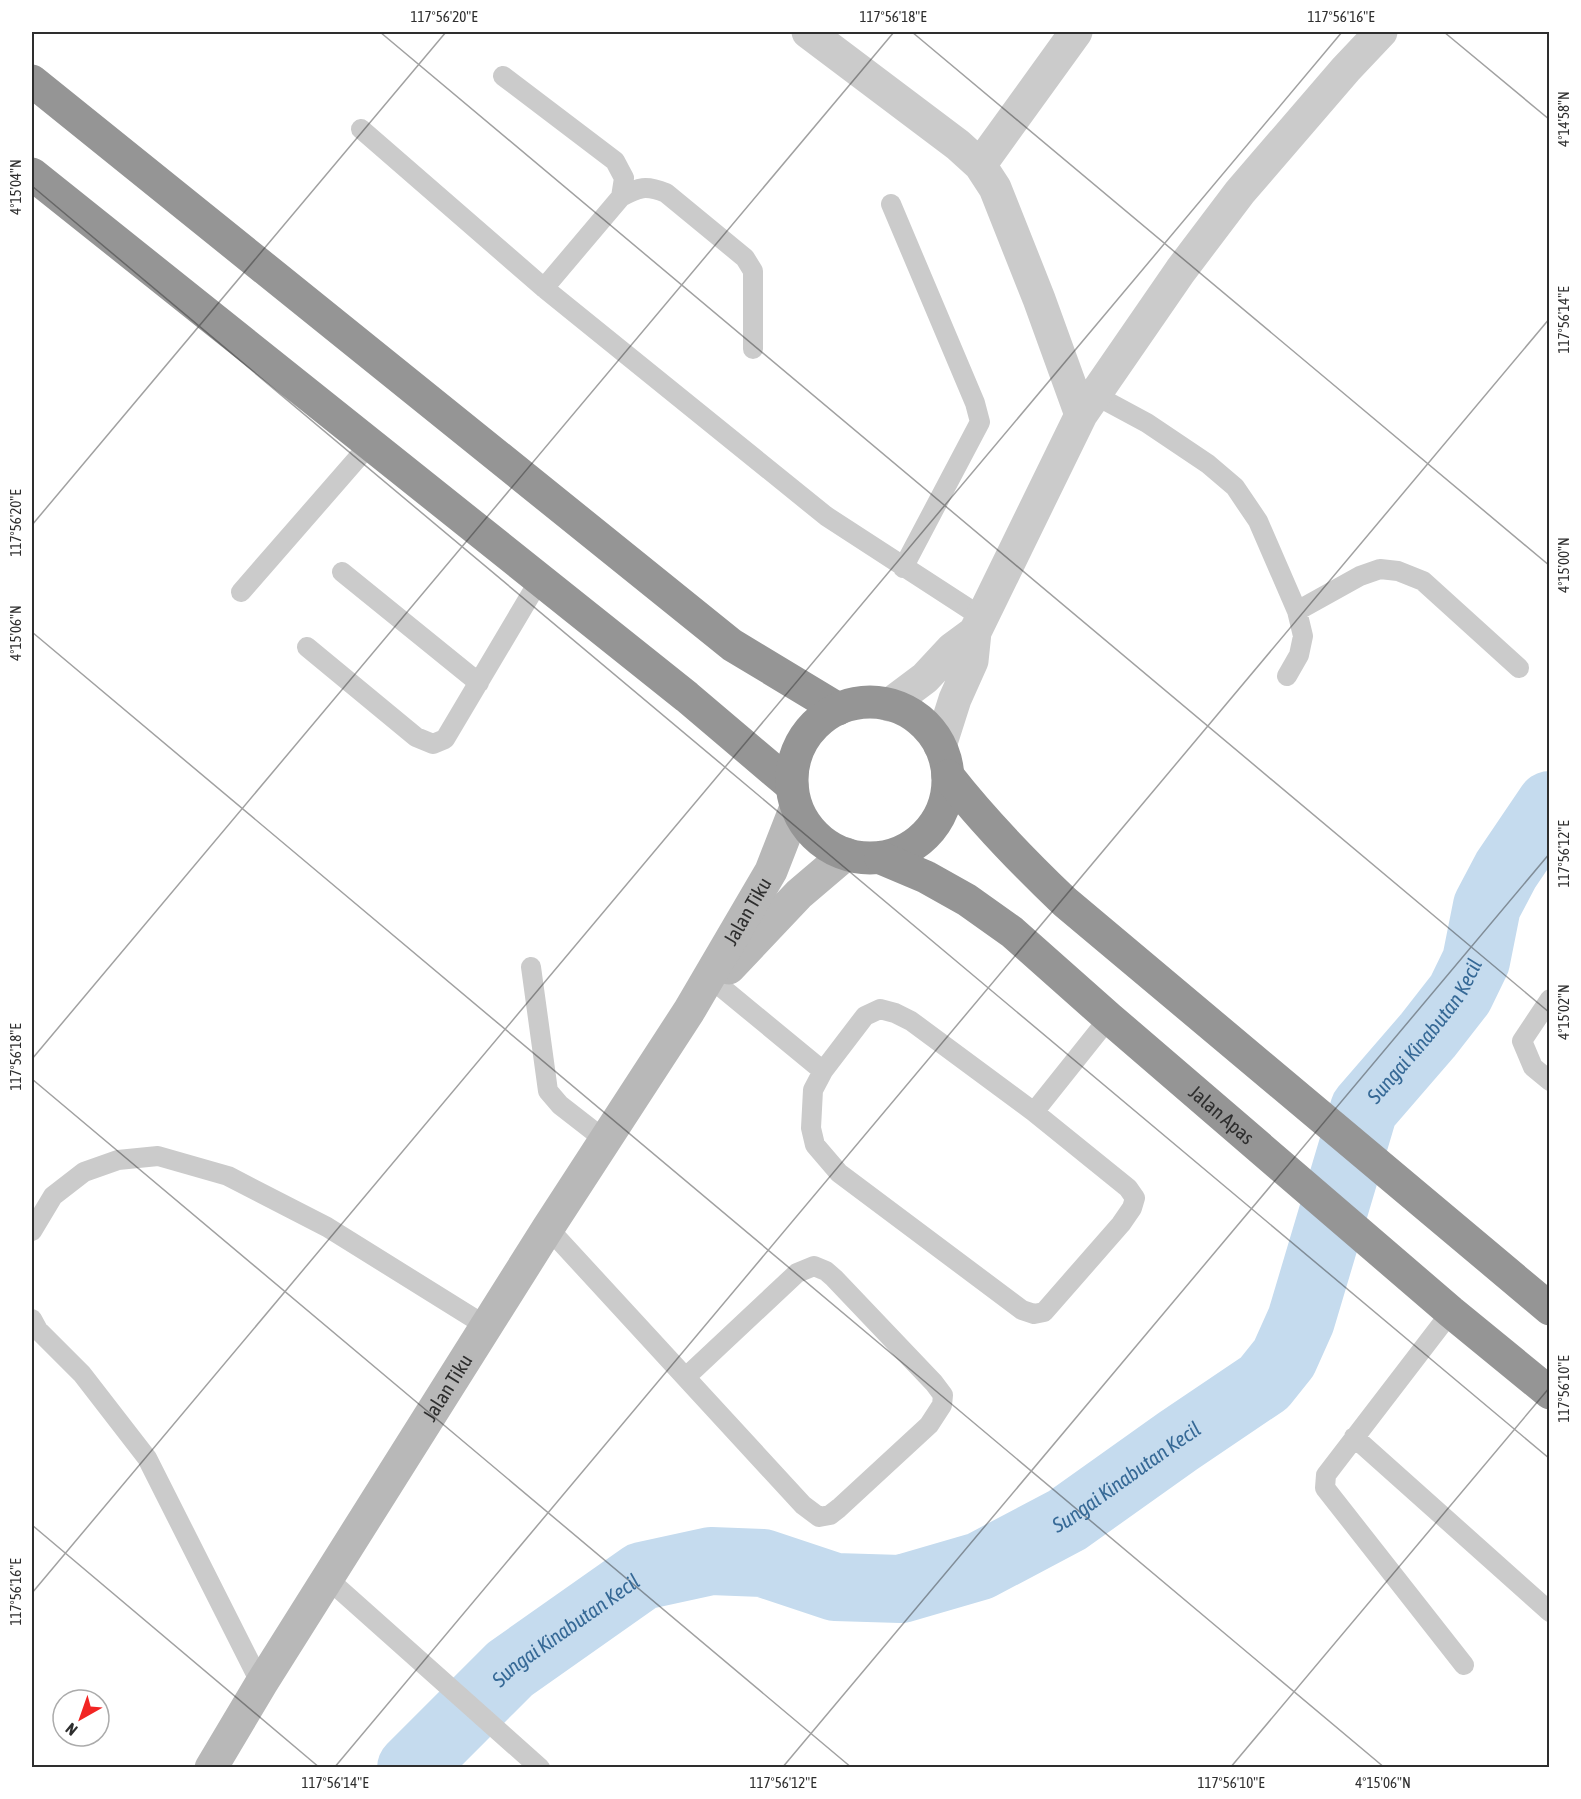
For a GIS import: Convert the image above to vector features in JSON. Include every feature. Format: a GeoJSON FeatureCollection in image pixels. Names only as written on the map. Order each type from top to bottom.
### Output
{"type":"FeatureCollection","features":[{"type":"Feature","properties":{"kind":"highway"},"geometry":{"type":"LineString","coordinates":[[32,81],[732,645],[838,709]]}},
{"type":"Feature","properties":{"kind":"highway"},"geometry":{"type":"LineString","coordinates":[[32,174],[687,697],[794,796]]}},
{"type":"Feature","properties":{"kind":"highway"},"geometry":{"type":"LineString","coordinates":[[944,761],[945,799],[937,821],[922,838],[903,851],[881,858],[863,858],[846,854],[825,844],[808,827],[794,796],[793,762],[803,740],[817,722],[838,709],[872,702],[889,705],[910,714],[927,728],[944,761],[979,816],[1015,855],[1065,902],[1550,1309]]}},
{"type":"Feature","properties":{"kind":"highway","name":"Jalan Apas"},"geometry":{"type":"LineString","coordinates":[[881,858],[926,877],[976,906],[1012,932],[1451,1312],[1550,1394]]}},
{"type":"Feature","properties":{"kind":"main road","name":"Jalan Tiku"},"geometry":{"type":"LineString","coordinates":[[211,1767],[486,1326],[689,1011],[771,871],[794,796]]}},
{"type":"Feature","properties":{"kind":"main road","name":"Jalan Tiku"},"geometry":{"type":"LineString","coordinates":[[689,1011],[800,894],[846,854]]}},
{"type":"Feature","properties":{"kind":"street"},"geometry":{"type":"LineString","coordinates":[[807,32],[958,145],[980,165],[995,188],[1039,299],[1088,405]]}},
{"type":"Feature","properties":{"kind":"street"},"geometry":{"type":"LineString","coordinates":[[980,165],[1076,32]]}},
{"type":"Feature","properties":{"kind":"street"},"geometry":{"type":"LineString","coordinates":[[944,761],[954,699],[972,661],[979,625],[1088,405],[1181,270],[1240,192],[1381,32]]}},
{"type":"Feature","properties":{"kind":"street"},"geometry":{"type":"LineString","coordinates":[[889,705],[925,678],[979,625]]}},
{"type":"Feature","properties":{"kind":"lane"},"geometry":{"type":"LineString","coordinates":[[503,76],[615,162],[624,178],[621,197]]}},
{"type":"Feature","properties":{"kind":"lane"},"geometry":{"type":"LineString","coordinates":[[361,129],[544,288],[826,516],[903,568],[979,625]]}},
{"type":"Feature","properties":{"kind":"lane"},"geometry":{"type":"LineString","coordinates":[[544,288],[621,197],[635,189],[651,187],[666,193],[745,258],[753,271],[753,349]]}},
{"type":"Feature","properties":{"kind":"lane"},"geometry":{"type":"LineString","coordinates":[[891,204],[975,403],[980,422],[903,568]]}},
{"type":"Feature","properties":{"kind":"lane"},"geometry":{"type":"LineString","coordinates":[[1088,405],[1147,423],[1208,464],[1235,487],[1258,521],[1297,611],[1303,636],[1299,655],[1287,676]]}},
{"type":"Feature","properties":{"kind":"lane"},"geometry":{"type":"LineString","coordinates":[[241,592],[370,444]]}},
{"type":"Feature","properties":{"kind":"lane"},"geometry":{"type":"LineString","coordinates":[[1297,611],[1360,576],[1380,569],[1398,571],[1423,581],[1519,668]]}},
{"type":"Feature","properties":{"kind":"lane"},"geometry":{"type":"LineString","coordinates":[[342,572],[479,683]]}},
{"type":"Feature","properties":{"kind":"lane"},"geometry":{"type":"LineString","coordinates":[[307,647],[416,737],[434,744],[445,739],[540,579]]}},
{"type":"Feature","properties":{"kind":"lane"},"geometry":{"type":"LineString","coordinates":[[531,967],[548,1091],[560,1105],[605,1140]]}},
{"type":"Feature","properties":{"kind":"lane"},"geometry":{"type":"LineString","coordinates":[[715,982],[823,1071]]}},
{"type":"Feature","properties":{"kind":"lane"},"geometry":{"type":"LineString","coordinates":[[1550,999],[1522,1041],[1533,1067],[1550,1081]]}},
{"type":"Feature","properties":{"kind":"lane"},"geometry":{"type":"LineString","coordinates":[[880,1009],[895,1013],[911,1021],[1034,1112],[1128,1188],[1135,1198],[1132,1208],[1121,1224],[1044,1312],[1034,1314],[1022,1310],[839,1173],[825,1158],[815,1145],[811,1128],[813,1090],[823,1071],[865,1016],[880,1009]]}},
{"type":"Feature","properties":{"kind":"lane"},"geometry":{"type":"LineString","coordinates":[[1034,1112],[1109,1018]]}},
{"type":"Feature","properties":{"kind":"lane"},"geometry":{"type":"LineString","coordinates":[[32,1231],[53,1196],[84,1172],[118,1161],[158,1156],[228,1176],[327,1227],[486,1326]]}},
{"type":"Feature","properties":{"kind":"lane"},"geometry":{"type":"LineString","coordinates":[[548,1228],[803,1505],[819,1517],[830,1515],[840,1508],[929,1425],[942,1405],[943,1395],[834,1278],[826,1271],[814,1266],[796,1273],[686,1377]]}},
{"type":"Feature","properties":{"kind":"lane"},"geometry":{"type":"LineString","coordinates":[[1451,1312],[1326,1475],[1325,1488],[1464,1665]]}},
{"type":"Feature","properties":{"kind":"lane"},"geometry":{"type":"LineString","coordinates":[[32,1319],[38,1330],[82,1374],[147,1458],[261,1684]]}},
{"type":"Feature","properties":{"kind":"lane"},"geometry":{"type":"LineString","coordinates":[[1354,1437],[1550,1612]]}},
{"type":"Feature","properties":{"kind":"lane"},"geometry":{"type":"LineString","coordinates":[[328,1579],[539,1767]]}},
{"type":"Feature","properties":{"kind":"waterway","name":"Sungai Kinabutan Kecil"},"geometry":{"type":"LineString","coordinates":[[411,1768],[510,1669],[642,1576],[711,1561],[763,1563],[835,1587],[901,1589],[980,1566],[1067,1520],[1264,1383],[1284,1358],[1301,1320],[1364,1109],[1460,994],[1476,961],[1487,906],[1506,870],[1550,805]]}}]}
